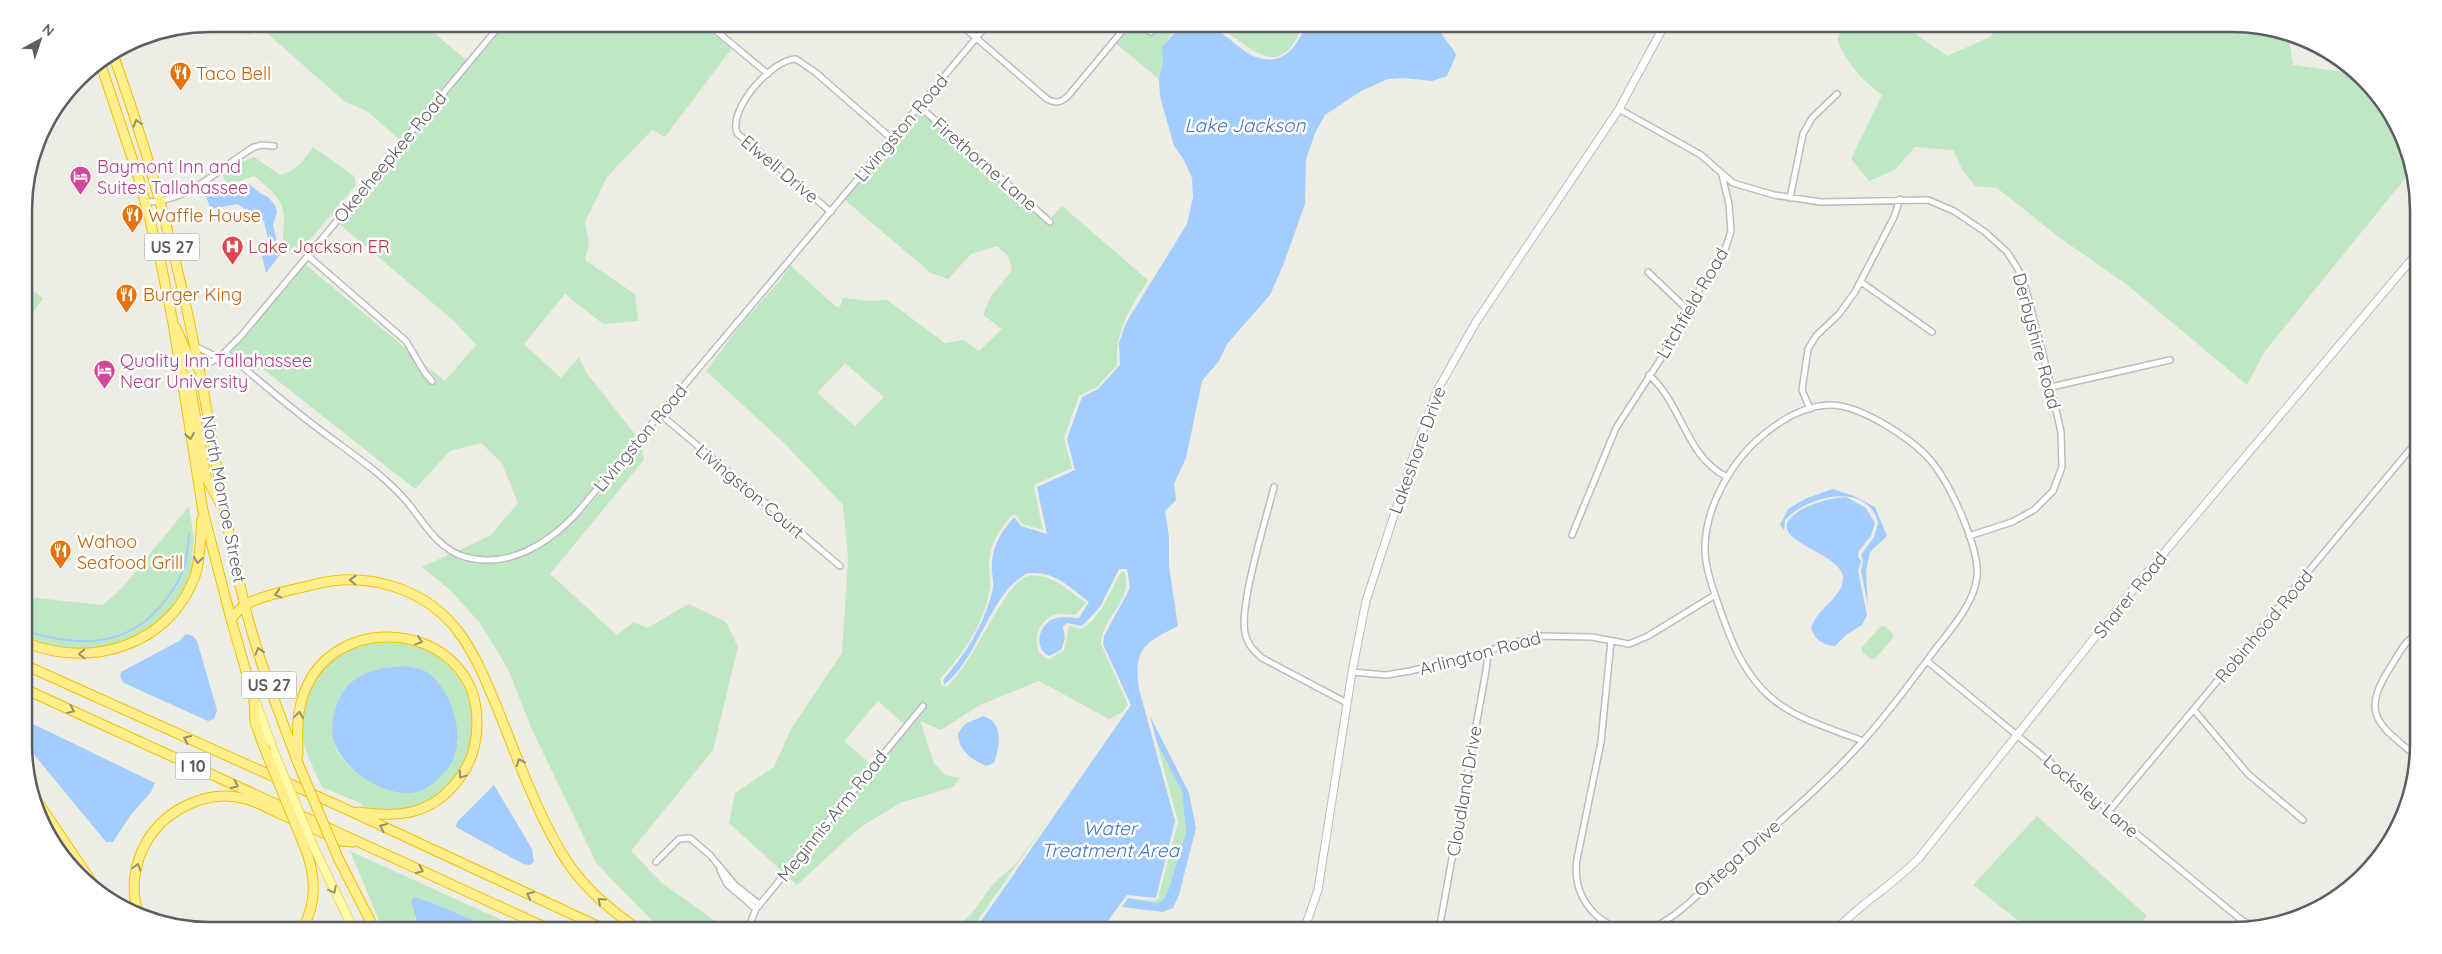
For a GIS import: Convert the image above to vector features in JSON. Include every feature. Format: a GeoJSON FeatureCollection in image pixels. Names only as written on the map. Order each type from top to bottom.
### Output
{"type":"FeatureCollection","features":[{"type":"Feature","properties":{"kind":"highway","name":"North Monroe Street"},"geometry":{"type":"LineString","coordinates":[[115,60],[161,203],[199,368],[224,510],[244,604],[273,698],[298,763],[340,860],[371,922]]}},
{"type":"Feature","properties":{"kind":"highway","name":"North Monroe Street"},"geometry":{"type":"LineString","coordinates":[[102,69],[145,202],[173,323],[203,511],[254,699]]}},
{"type":"Feature","properties":{"kind":"highway"},"geometry":{"type":"LineString","coordinates":[[115,104],[129,99]]}},
{"type":"Feature","properties":{"kind":"highway"},"geometry":{"type":"LineString","coordinates":[[173,323],[190,361],[199,368]]}},
{"type":"Feature","properties":{"kind":"highway"},"geometry":{"type":"LineString","coordinates":[[180,372],[187,377],[190,385],[206,477],[224,510]]}},
{"type":"Feature","properties":{"kind":"highway"},"geometry":{"type":"LineString","coordinates":[[32,645],[57,652],[92,654],[134,642],[158,628],[181,604],[192,581],[198,565],[203,511]]}},
{"type":"Feature","properties":{"kind":"highway"},"geometry":{"type":"LineString","coordinates":[[231,619],[244,604],[330,580],[350,579],[391,585],[407,591],[441,614],[459,633],[485,678],[550,832],[568,863],[596,896],[629,922]]}},
{"type":"Feature","properties":{"kind":"highway"},"geometry":{"type":"LineString","coordinates":[[298,763],[298,724],[301,703],[313,676],[334,653],[352,643],[372,637],[392,635],[428,644],[456,666],[474,699],[477,717],[477,739],[465,772],[442,797],[417,811],[397,816],[348,810]]}},
{"type":"Feature","properties":{"kind":"highway","name":"I 10"},"geometry":{"type":"LineString","coordinates":[[32,668],[348,810],[589,922]]}},
{"type":"Feature","properties":{"kind":"highway","name":"I 10"},"geometry":{"type":"LineString","coordinates":[[32,692],[534,922]]}},
{"type":"Feature","properties":{"kind":"highway"},"geometry":{"type":"LineString","coordinates":[[254,699],[255,722],[312,867],[314,886],[311,907],[305,922]]}},
{"type":"Feature","properties":{"kind":"highway"},"geometry":{"type":"LineString","coordinates":[[138,906],[134,876],[143,848],[158,825],[168,816],[193,802],[209,798],[246,798],[341,841],[360,842]]}},
{"type":"Feature","properties":{"kind":"highway"},"geometry":{"type":"LineString","coordinates":[[50,821],[78,862]]}},
{"type":"Feature","properties":{"kind":"main road","name":"North Monroe Street"},"geometry":{"type":"LineString","coordinates":[[254,699],[314,848],[350,922]]}},
{"type":"Feature","properties":{"kind":"street","name":"Okeeheepkee Road"},"geometry":{"type":"LineString","coordinates":[[199,368],[226,353],[494,32]]}},
{"type":"Feature","properties":{"kind":"street"},"geometry":{"type":"LineString","coordinates":[[718,32],[768,74],[784,61],[800,61],[892,139]]}},
{"type":"Feature","properties":{"kind":"street"},"geometry":{"type":"LineString","coordinates":[[969,32],[1047,99],[1058,102],[1068,96],[1121,32]]}},
{"type":"Feature","properties":{"kind":"street","name":"Livingston Road"},"geometry":{"type":"LineString","coordinates":[[226,353],[311,423],[384,479],[447,548],[472,558],[505,558],[529,550],[546,541],[576,514],[981,32]]}},
{"type":"Feature","properties":{"kind":"street","name":"Lakeshore Drive"},"geometry":{"type":"LineString","coordinates":[[1307,922],[1318,890],[1347,702],[1366,601],[1420,436],[1446,372],[1476,322],[1620,109],[1661,32]]}},
{"type":"Feature","properties":{"kind":"street","name":"Elwell Drive"},"geometry":{"type":"LineString","coordinates":[[768,74],[740,107],[735,124],[737,133],[831,212]]}},
{"type":"Feature","properties":{"kind":"street"},"geometry":{"type":"LineString","coordinates":[[1790,198],[1803,134],[1812,118],[1837,94]]}},
{"type":"Feature","properties":{"kind":"street","name":"Firethorne Lane"},"geometry":{"type":"LineString","coordinates":[[919,106],[1050,222]]}},
{"type":"Feature","properties":{"kind":"street"},"geometry":{"type":"LineString","coordinates":[[1620,109],[1701,155],[1722,174]]}},
{"type":"Feature","properties":{"kind":"street"},"geometry":{"type":"LineString","coordinates":[[145,202],[161,203],[190,191],[254,147],[262,144],[274,146]]}},
{"type":"Feature","properties":{"kind":"street","name":"Derbyshire Road"},"geometry":{"type":"LineString","coordinates":[[1722,174],[1733,183],[1790,198],[1841,202],[1917,198],[1939,202],[1985,232],[2007,252],[2018,269],[2026,290],[2061,432],[2062,458],[2059,478],[2053,491],[2026,515],[1969,536]]}},
{"type":"Feature","properties":{"kind":"street","name":"Litchfield Road"},"geometry":{"type":"LineString","coordinates":[[1572,535],[1616,428],[1690,311],[1730,236],[1729,204],[1722,174]]}},
{"type":"Feature","properties":{"kind":"street"},"geometry":{"type":"LineString","coordinates":[[1810,409],[1802,390],[1808,349],[1816,336],[1850,301],[1861,282],[1900,199]]}},
{"type":"Feature","properties":{"kind":"street"},"geometry":{"type":"LineString","coordinates":[[308,256],[406,341],[425,374],[432,381]]}},
{"type":"Feature","properties":{"kind":"street","name":"Sharer Road"},"geometry":{"type":"LineString","coordinates":[[1844,922],[1860,907],[1896,881],[1919,858],[2131,592],[2410,261]]}},
{"type":"Feature","properties":{"kind":"street"},"geometry":{"type":"LineString","coordinates":[[1648,272],[1690,311]]}},
{"type":"Feature","properties":{"kind":"street"},"geometry":{"type":"LineString","coordinates":[[1861,282],[1932,332]]}},
{"type":"Feature","properties":{"kind":"street"},"geometry":{"type":"LineString","coordinates":[[194,346],[220,358]]}},
{"type":"Feature","properties":{"kind":"street"},"geometry":{"type":"LineString","coordinates":[[2051,387],[2170,360]]}},
{"type":"Feature","properties":{"kind":"street"},"geometry":{"type":"LineString","coordinates":[[1649,375],[1666,394],[1697,452],[1711,468],[1727,477]]}},
{"type":"Feature","properties":{"kind":"street","name":"Ortega Drive"},"geometry":{"type":"LineString","coordinates":[[1662,922],[1819,786],[1862,742],[1926,661],[1973,592],[1977,569],[1969,536],[1947,483],[1932,462],[1920,450],[1878,422],[1848,407],[1832,405],[1810,409],[1781,422],[1759,438],[1739,459],[1727,477],[1715,505],[1705,547],[1709,578],[1715,595],[1736,652],[1751,676],[1764,692],[1795,713],[1862,742]]}},
{"type":"Feature","properties":{"kind":"street","name":"Livingston Court"},"geometry":{"type":"LineString","coordinates":[[660,414],[840,566]]}},
{"type":"Feature","properties":{"kind":"street","name":"Robinhood Road"},"geometry":{"type":"LineString","coordinates":[[2109,811],[2410,449]]}},
{"type":"Feature","properties":{"kind":"street"},"geometry":{"type":"LineString","coordinates":[[1274,487],[1247,600],[1244,623],[1247,640],[1254,652],[1262,658],[1347,702]]}},
{"type":"Feature","properties":{"kind":"street","name":"Arlington Road"},"geometry":{"type":"LineString","coordinates":[[1352,672],[1386,675],[1488,652],[1526,638],[1548,634],[1592,637],[1628,644],[1637,641],[1715,595]]}},
{"type":"Feature","properties":{"kind":"street"},"geometry":{"type":"LineString","coordinates":[[2409,751],[2387,733],[2376,716],[2374,704],[2375,697],[2386,674],[2405,644],[2410,640]]}},
{"type":"Feature","properties":{"kind":"street","name":"Ortega Drive"},"geometry":{"type":"LineString","coordinates":[[1605,922],[1586,904],[1579,887],[1576,869],[1601,742],[1611,641]]}},
{"type":"Feature","properties":{"kind":"street","name":"Cloudland Drive"},"geometry":{"type":"LineString","coordinates":[[1440,922],[1488,652]]}},
{"type":"Feature","properties":{"kind":"street","name":"Locksley Lane"},"geometry":{"type":"LineString","coordinates":[[1926,661],[2243,921]]}},
{"type":"Feature","properties":{"kind":"street","name":"Meginnis Arm Road"},"geometry":{"type":"LineString","coordinates":[[751,922],[758,907],[923,706]]}},
{"type":"Feature","properties":{"kind":"street"},"geometry":{"type":"LineString","coordinates":[[2194,710],[2248,774],[2303,820]]}},
{"type":"Feature","properties":{"kind":"street"},"geometry":{"type":"LineString","coordinates":[[656,862],[674,843],[684,837],[700,845],[720,870],[722,878],[727,884],[758,907]]}},
{"type":"Feature","properties":{"kind":"green space"},"geometry":{"type":"Polygon","coordinates":[[[266,32],[433,32],[466,60],[400,140],[368,112],[344,101],[266,32]]]}},
{"type":"Feature","properties":{"kind":"green space"},"geometry":{"type":"Polygon","coordinates":[[[498,32],[713,32],[732,48],[665,137],[652,130],[607,177],[585,222],[589,243],[585,260],[635,294],[638,321],[603,324],[565,294],[524,344],[561,378],[579,357],[586,372],[637,437],[583,503],[561,524],[538,541],[514,553],[487,557],[458,551],[491,535],[518,503],[502,463],[481,443],[450,451],[415,489],[263,369],[252,370],[231,353],[305,264],[409,351],[422,375],[432,386],[437,380],[424,364],[445,381],[476,345],[454,321],[338,223],[371,187],[498,32]]]}},
{"type":"Feature","properties":{"kind":"green space"},"geometry":{"type":"Polygon","coordinates":[[[1125,32],[1173,32],[1162,47],[1163,63],[1159,79],[1115,43],[1125,32]]]}},
{"type":"Feature","properties":{"kind":"green space"},"geometry":{"type":"Polygon","coordinates":[[[1226,32],[1299,32],[1294,43],[1284,54],[1273,57],[1262,55],[1226,32]]]}},
{"type":"Feature","properties":{"kind":"green space"},"geometry":{"type":"Polygon","coordinates":[[[1841,32],[1913,32],[1947,56],[1990,37],[1994,32],[2232,32],[2266,36],[2289,42],[2293,65],[2343,72],[2365,93],[2386,121],[2400,153],[2406,177],[2265,351],[2247,385],[2126,284],[2060,238],[1997,188],[1975,186],[1962,169],[1953,150],[1915,147],[1895,170],[1869,181],[1851,159],[1882,95],[1855,70],[1837,39],[1841,32]]]}},
{"type":"Feature","properties":{"kind":"green space"},"geometry":{"type":"Polygon","coordinates":[[[919,111],[1050,227],[1055,222],[1051,218],[1062,206],[1148,280],[1121,330],[1117,365],[1097,387],[1079,396],[1064,438],[1072,468],[1036,484],[1034,488],[1043,530],[1022,524],[1016,515],[1012,515],[1002,527],[995,539],[989,559],[990,586],[984,612],[966,647],[941,678],[941,685],[946,687],[957,676],[998,608],[1018,582],[1028,576],[1041,576],[1052,580],[1086,603],[1075,615],[1060,614],[1052,616],[1046,620],[1038,631],[1037,645],[1039,651],[1049,659],[1064,650],[1069,626],[1081,629],[1092,621],[1102,608],[1121,572],[1125,572],[1126,583],[1124,593],[1106,625],[1101,644],[1128,705],[1123,712],[1109,719],[1039,681],[980,705],[941,730],[920,721],[934,763],[945,775],[960,778],[953,787],[900,803],[859,828],[797,885],[787,876],[908,728],[878,701],[844,741],[870,764],[783,872],[729,823],[735,793],[774,767],[791,729],[842,653],[848,559],[843,505],[785,444],[706,371],[738,328],[782,278],[790,265],[835,306],[840,307],[843,298],[871,301],[887,300],[945,343],[964,340],[979,351],[1002,329],[983,315],[990,298],[1012,270],[1008,256],[997,246],[971,254],[948,279],[931,273],[845,200],[919,111]],[[845,363],[817,393],[855,426],[884,397],[845,363]]]}},
{"type":"Feature","properties":{"kind":"green space"},"geometry":{"type":"Polygon","coordinates":[[[313,147],[354,176],[356,185],[306,245],[285,253],[283,239],[284,217],[278,198],[254,176],[226,183],[223,175],[240,163],[254,157],[280,175],[300,164],[313,147]]]}},
{"type":"Feature","properties":{"kind":"green space"},"geometry":{"type":"Polygon","coordinates":[[[33,291],[43,298],[33,313],[33,291]]]}},
{"type":"Feature","properties":{"kind":"green space"},"geometry":{"type":"Polygon","coordinates":[[[641,442],[644,460],[550,574],[617,635],[634,622],[647,628],[689,604],[726,622],[738,647],[713,750],[631,851],[662,883],[717,922],[653,922],[597,864],[533,732],[508,669],[480,623],[450,590],[422,567],[450,554],[460,559],[481,562],[516,558],[538,548],[558,535],[594,500],[641,442]]]}},
{"type":"Feature","properties":{"kind":"green space"},"geometry":{"type":"Polygon","coordinates":[[[189,506],[194,539],[192,558],[196,558],[190,578],[181,596],[169,612],[154,625],[138,636],[119,644],[79,652],[59,650],[32,642],[32,598],[103,605],[123,587],[189,506]]]}},
{"type":"Feature","properties":{"kind":"green space"},"geometry":{"type":"Polygon","coordinates":[[[1885,626],[1893,634],[1893,638],[1875,659],[1871,659],[1862,652],[1862,647],[1880,627],[1885,626]]]}},
{"type":"Feature","properties":{"kind":"green space"},"geometry":{"type":"Polygon","coordinates":[[[393,640],[422,647],[449,666],[464,688],[472,712],[473,737],[466,761],[453,782],[433,799],[407,809],[378,811],[362,806],[362,804],[322,787],[306,750],[302,729],[308,697],[314,683],[335,658],[348,650],[366,643],[393,640]],[[406,666],[392,667],[365,674],[354,680],[338,699],[335,712],[335,747],[348,764],[378,786],[458,744],[454,718],[446,694],[439,684],[420,670],[406,666]]]}},
{"type":"Feature","properties":{"kind":"green space"},"geometry":{"type":"Polygon","coordinates":[[[1157,743],[1182,791],[1186,832],[1168,891],[1163,900],[1157,903],[1134,899],[1155,901],[1158,899],[1178,822],[1157,743]]]}},
{"type":"Feature","properties":{"kind":"green space"},"geometry":{"type":"Polygon","coordinates":[[[1055,810],[977,922],[962,922],[971,914],[994,883],[1015,865],[1055,810]]]}},
{"type":"Feature","properties":{"kind":"green space"},"geometry":{"type":"Polygon","coordinates":[[[2037,816],[2147,916],[2141,922],[2020,922],[1973,885],[2037,816]]]}},
{"type":"Feature","properties":{"kind":"green space"},"geometry":{"type":"Polygon","coordinates":[[[350,851],[506,922],[477,922],[435,904],[414,917],[416,922],[380,922],[350,851]]]}},
{"type":"Feature","properties":{"kind":"water","name":"Lake Jackson"},"geometry":{"type":"Polygon","coordinates":[[[1175,32],[1221,32],[1250,54],[1256,57],[1274,59],[1288,53],[1302,32],[1441,32],[1456,55],[1447,76],[1432,81],[1403,78],[1388,79],[1361,91],[1325,115],[1315,133],[1306,159],[1305,204],[1284,263],[1270,295],[1227,344],[1219,361],[1202,381],[1186,458],[1174,484],[1176,500],[1165,511],[1169,537],[1169,566],[1178,626],[1149,643],[1140,656],[1138,665],[1139,689],[1175,821],[1156,898],[1127,895],[1107,922],[981,922],[1131,705],[1103,644],[1104,636],[1130,588],[1127,569],[1119,569],[1100,607],[1082,626],[1067,623],[1063,627],[1065,638],[1061,650],[1049,656],[1041,648],[1040,638],[1043,628],[1054,619],[1079,618],[1089,602],[1054,577],[1040,573],[1026,574],[1014,583],[993,610],[967,659],[944,685],[943,680],[960,659],[974,637],[985,614],[993,588],[993,554],[997,541],[1005,529],[1014,517],[1021,526],[1047,534],[1037,487],[1075,470],[1067,439],[1082,397],[1098,389],[1120,365],[1119,343],[1126,323],[1187,224],[1193,197],[1192,178],[1184,160],[1174,146],[1160,96],[1159,79],[1163,63],[1162,47],[1175,32]]]}},
{"type":"Feature","properties":{"kind":"water"},"geometry":{"type":"Polygon","coordinates":[[[249,184],[268,197],[275,205],[277,212],[273,225],[280,255],[266,273],[262,256],[269,243],[264,221],[237,204],[211,209],[205,195],[221,185],[231,188],[249,184]]]}},
{"type":"Feature","properties":{"kind":"water"},"geometry":{"type":"Polygon","coordinates":[[[1833,489],[1854,496],[1875,507],[1887,536],[1870,552],[1866,572],[1868,606],[1861,571],[1863,561],[1861,555],[1874,537],[1878,523],[1872,510],[1862,501],[1850,497],[1836,496],[1807,504],[1795,511],[1785,520],[1784,530],[1780,525],[1788,509],[1807,498],[1833,489]]]}},
{"type":"Feature","properties":{"kind":"water"},"geometry":{"type":"Polygon","coordinates":[[[1846,497],[1866,508],[1875,523],[1871,536],[1859,551],[1858,556],[1861,561],[1858,571],[1867,615],[1862,625],[1846,635],[1835,646],[1820,641],[1811,628],[1819,614],[1839,590],[1843,577],[1839,568],[1830,560],[1795,539],[1788,531],[1787,523],[1795,514],[1806,507],[1826,500],[1846,497]]]}},
{"type":"Feature","properties":{"kind":"water"},"geometry":{"type":"Polygon","coordinates":[[[186,634],[193,636],[197,641],[217,710],[214,719],[208,721],[124,683],[120,677],[121,672],[179,641],[186,634]]]}},
{"type":"Feature","properties":{"kind":"water"},"geometry":{"type":"Polygon","coordinates":[[[406,666],[425,671],[439,684],[451,705],[457,730],[455,754],[450,765],[438,779],[427,787],[410,793],[388,790],[357,773],[341,756],[333,739],[332,731],[338,701],[344,690],[352,682],[370,672],[406,666]]]}},
{"type":"Feature","properties":{"kind":"water"},"geometry":{"type":"Polygon","coordinates":[[[983,716],[994,723],[999,735],[994,763],[986,766],[966,753],[960,744],[958,733],[965,724],[983,716]]]}},
{"type":"Feature","properties":{"kind":"water"},"geometry":{"type":"Polygon","coordinates":[[[1150,716],[1189,793],[1196,828],[1179,895],[1173,908],[1163,912],[1122,907],[1128,898],[1157,903],[1163,900],[1168,891],[1186,832],[1182,791],[1157,743],[1150,716]]]}},
{"type":"Feature","properties":{"kind":"water"},"geometry":{"type":"Polygon","coordinates":[[[32,723],[155,783],[151,792],[130,816],[113,842],[106,842],[33,753],[32,723]]]}},
{"type":"Feature","properties":{"kind":"water"},"geometry":{"type":"Polygon","coordinates":[[[494,785],[532,849],[534,862],[530,865],[523,864],[456,827],[457,822],[494,785]]]}},
{"type":"Feature","properties":{"kind":"water"},"geometry":{"type":"Polygon","coordinates":[[[414,897],[477,922],[417,922],[411,901],[414,897]]]}},
{"type":"Feature","properties":{"kind":"waterway"},"geometry":{"type":"LineString","coordinates":[[32,633],[66,640],[103,640],[121,635],[137,627],[153,614],[178,582],[185,564],[189,534]]}},
{"type":"Feature","properties":{"kind":"place","name":"Taco Bell"},"geometry":{"type":"Point","coordinates":[180,92]}},
{"type":"Feature","properties":{"kind":"place","name":"Baymont Inn and Suites Tallahassee"},"geometry":{"type":"Point","coordinates":[81,195]}},
{"type":"Feature","properties":{"kind":"place","name":"Waffle House"},"geometry":{"type":"Point","coordinates":[132,234]}},
{"type":"Feature","properties":{"kind":"place","name":"Lake Jackson ER"},"geometry":{"type":"Point","coordinates":[232,265]}},
{"type":"Feature","properties":{"kind":"place","name":"Burger King"},"geometry":{"type":"Point","coordinates":[127,313]}},
{"type":"Feature","properties":{"kind":"place","name":"Quality Inn Tallahassee Near University"},"geometry":{"type":"Point","coordinates":[104,389]}},
{"type":"Feature","properties":{"kind":"place","name":"Wahoo Seafood Grill"},"geometry":{"type":"Point","coordinates":[61,570]}},
{"type":"Feature","properties":{"kind":"water label","name":"Water Treatment Area"},"geometry":{"type":"Point","coordinates":[1110,839]}}]}
